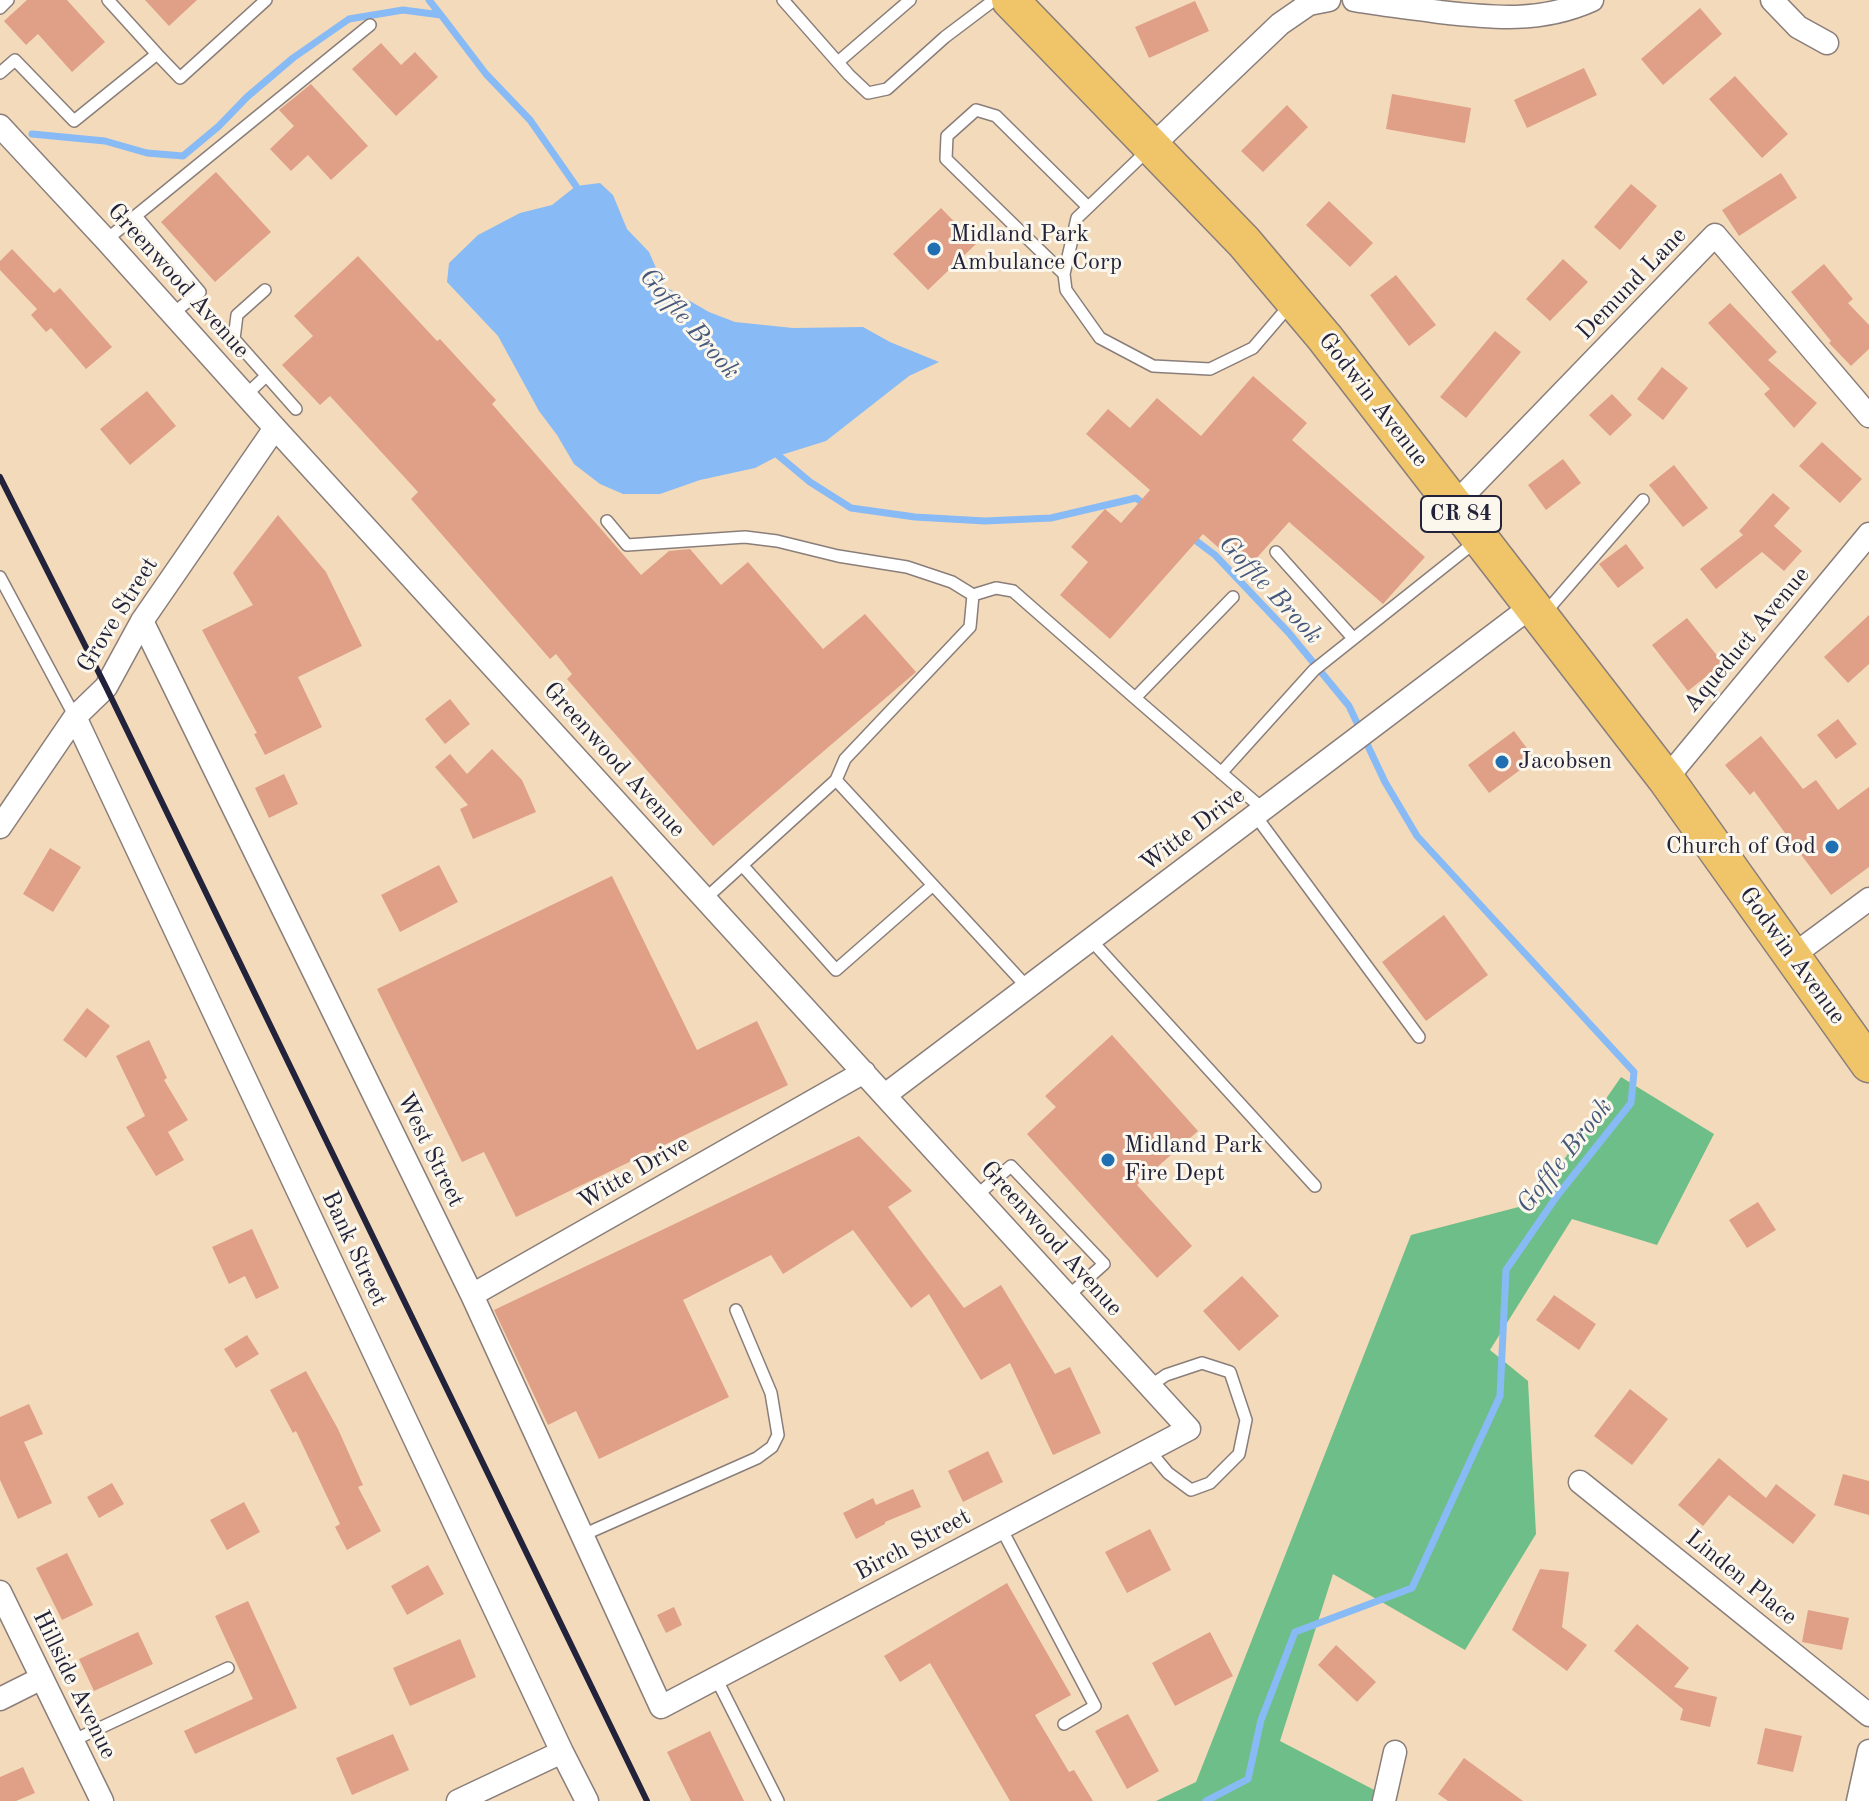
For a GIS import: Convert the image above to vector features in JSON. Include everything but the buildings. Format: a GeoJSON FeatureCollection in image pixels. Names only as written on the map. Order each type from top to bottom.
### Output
{"type":"FeatureCollection","features":[{"type":"Feature","properties":{"kind":"main road","name":"Godwin Avenue"},"geometry":{"type":"LineString","coordinates":[[1010,0],[1244,242],[1325,338],[1666,779],[1869,1064]]}},
{"type":"Feature","properties":{"kind":"street"},"geometry":{"type":"LineString","coordinates":[[1151,147],[1280,24],[1309,4],[1329,0]]}},
{"type":"Feature","properties":{"kind":"street"},"geometry":{"type":"LineString","coordinates":[[1354,0],[1494,18],[1536,16],[1571,9],[1592,0]]}},
{"type":"Feature","properties":{"kind":"street"},"geometry":{"type":"LineString","coordinates":[[1772,0],[1798,27],[1827,43]]}},
{"type":"Feature","properties":{"kind":"street","name":"Greenwood Avenue"},"geometry":{"type":"LineString","coordinates":[[0,126],[1189,1429]]}},
{"type":"Feature","properties":{"kind":"street","name":"Demund Lane"},"geometry":{"type":"LineString","coordinates":[[1454,505],[1715,235],[1869,416]]}},
{"type":"Feature","properties":{"kind":"street","name":"Grove Street"},"geometry":{"type":"LineString","coordinates":[[0,827],[75,717],[106,687],[142,621],[275,428]]}},
{"type":"Feature","properties":{"kind":"street","name":"Aqueduct Avenue"},"geometry":{"type":"LineString","coordinates":[[1666,779],[1869,534]]}},
{"type":"Feature","properties":{"kind":"street","name":"Witte Drive"},"geometry":{"type":"LineString","coordinates":[[885,1095],[1259,812],[1536,612]]}},
{"type":"Feature","properties":{"kind":"street","name":"West Street"},"geometry":{"type":"LineString","coordinates":[[142,621],[472,1295],[661,1707]]}},
{"type":"Feature","properties":{"kind":"street","name":"Bank Street"},"geometry":{"type":"LineString","coordinates":[[75,717],[587,1801]]}},
{"type":"Feature","properties":{"kind":"street"},"geometry":{"type":"LineString","coordinates":[[1792,956],[1869,899]]}},
{"type":"Feature","properties":{"kind":"street","name":"Witte Drive"},"geometry":{"type":"LineString","coordinates":[[472,1295],[864,1072]]}},
{"type":"Feature","properties":{"kind":"street","name":"Birch Street"},"geometry":{"type":"LineString","coordinates":[[661,1707],[1189,1429]]}},
{"type":"Feature","properties":{"kind":"street","name":"Linden Place"},"geometry":{"type":"LineString","coordinates":[[1580,1482],[1869,1715]]}},
{"type":"Feature","properties":{"kind":"street","name":"Hillside Avenue"},"geometry":{"type":"LineString","coordinates":[[0,1592],[102,1801]]}},
{"type":"Feature","properties":{"kind":"street"},"geometry":{"type":"LineString","coordinates":[[0,1699],[42,1678]]}},
{"type":"Feature","properties":{"kind":"street"},"geometry":{"type":"LineString","coordinates":[[1858,1801],[1869,1751]]}},
{"type":"Feature","properties":{"kind":"street"},"geometry":{"type":"LineString","coordinates":[[458,1801],[562,1752]]}},
{"type":"Feature","properties":{"kind":"street"},"geometry":{"type":"LineString","coordinates":[[1384,1801],[1395,1752]]}},
{"type":"Feature","properties":{"kind":"lane"},"geometry":{"type":"LineString","coordinates":[[0,8],[8,0]]}},
{"type":"Feature","properties":{"kind":"lane"},"geometry":{"type":"LineString","coordinates":[[108,0],[180,78],[266,0]]}},
{"type":"Feature","properties":{"kind":"lane"},"geometry":{"type":"LineString","coordinates":[[783,0],[868,93],[887,89],[945,37],[994,0]]}},
{"type":"Feature","properties":{"kind":"lane"},"geometry":{"type":"LineString","coordinates":[[838,62],[910,0]]}},
{"type":"Feature","properties":{"kind":"lane"},"geometry":{"type":"LineString","coordinates":[[106,240],[370,25]]}},
{"type":"Feature","properties":{"kind":"lane"},"geometry":{"type":"LineString","coordinates":[[0,73],[15,60],[74,121],[157,54]]}},
{"type":"Feature","properties":{"kind":"lane"},"geometry":{"type":"LineString","coordinates":[[1064,274],[946,159],[947,136],[976,110],[996,116],[1088,207]]}},
{"type":"Feature","properties":{"kind":"lane"},"geometry":{"type":"LineString","coordinates":[[1151,147],[1077,218],[1064,274],[1066,290],[1100,338],[1153,366],[1210,369],[1253,348],[1293,300]]}},
{"type":"Feature","properties":{"kind":"lane"},"geometry":{"type":"LineString","coordinates":[[136,216],[200,292],[172,314]]}},
{"type":"Feature","properties":{"kind":"lane"},"geometry":{"type":"LineString","coordinates":[[265,290],[237,315],[234,339],[296,409]]}},
{"type":"Feature","properties":{"kind":"lane"},"geometry":{"type":"LineString","coordinates":[[246,395],[266,376]]}},
{"type":"Feature","properties":{"kind":"lane"},"geometry":{"type":"LineString","coordinates":[[1536,612],[1643,500]]}},
{"type":"Feature","properties":{"kind":"lane"},"geometry":{"type":"LineString","coordinates":[[607,521],[627,545],[745,537],[907,567],[952,582],[973,595],[996,588],[1013,591],[1221,773],[1259,812],[1419,1037]]}},
{"type":"Feature","properties":{"kind":"lane"},"geometry":{"type":"LineString","coordinates":[[1221,773],[1324,660],[1480,538]]}},
{"type":"Feature","properties":{"kind":"lane"},"geometry":{"type":"LineString","coordinates":[[1276,552],[1353,638]]}},
{"type":"Feature","properties":{"kind":"lane"},"geometry":{"type":"LineString","coordinates":[[0,577],[75,717]]}},
{"type":"Feature","properties":{"kind":"lane"},"geometry":{"type":"LineString","coordinates":[[705,899],[836,780],[845,759],[970,627],[973,595]]}},
{"type":"Feature","properties":{"kind":"lane"},"geometry":{"type":"LineString","coordinates":[[1135,698],[1233,597]]}},
{"type":"Feature","properties":{"kind":"lane"},"geometry":{"type":"LineString","coordinates":[[836,780],[1027,987]]}},
{"type":"Feature","properties":{"kind":"lane"},"geometry":{"type":"LineString","coordinates":[[742,865],[836,970],[933,885]]}},
{"type":"Feature","properties":{"kind":"lane"},"geometry":{"type":"LineString","coordinates":[[1090,939],[1315,1186]]}},
{"type":"Feature","properties":{"kind":"lane"},"geometry":{"type":"LineString","coordinates":[[976,1196],[1011,1166],[1104,1264],[1068,1296]]}},
{"type":"Feature","properties":{"kind":"lane"},"geometry":{"type":"LineString","coordinates":[[583,1535],[757,1458],[772,1447],[778,1435],[771,1393],[736,1310]]}},
{"type":"Feature","properties":{"kind":"lane"},"geometry":{"type":"LineString","coordinates":[[1149,1450],[1168,1473],[1191,1490],[1210,1483],[1239,1454],[1246,1420],[1230,1372],[1202,1363],[1166,1375],[1150,1386]]}},
{"type":"Feature","properties":{"kind":"lane"},"geometry":{"type":"LineString","coordinates":[[1001,1528],[1095,1706],[1064,1724]]}},
{"type":"Feature","properties":{"kind":"lane"},"geometry":{"type":"LineString","coordinates":[[72,1741],[228,1668]]}},
{"type":"Feature","properties":{"kind":"lane"},"geometry":{"type":"LineString","coordinates":[[716,1678],[778,1801]]}},
{"type":"Feature","properties":{"kind":"green space"},"geometry":{"type":"Polygon","coordinates":[[[1621,1077],[1714,1134],[1657,1245],[1572,1219],[1490,1350],[1528,1381],[1536,1534],[1465,1650],[1333,1574],[1280,1741],[1382,1794],[1380,1801],[1156,1801],[1196,1782],[1411,1235],[1534,1203],[1621,1077]]]}},
{"type":"Feature","properties":{"kind":"water"},"geometry":{"type":"Polygon","coordinates":[[[600,183],[613,195],[627,229],[649,252],[664,286],[709,312],[735,322],[793,328],[863,327],[939,362],[909,376],[826,441],[778,456],[755,468],[700,480],[660,494],[623,494],[600,484],[574,464],[539,411],[498,336],[447,282],[449,263],[478,235],[520,213],[552,205],[576,186],[600,183]]]}},
{"type":"Feature","properties":{"kind":"waterway"},"geometry":{"type":"LineString","coordinates":[[429,0],[440,14]]}},
{"type":"Feature","properties":{"kind":"waterway","name":"Goffle Brook"},"geometry":{"type":"LineString","coordinates":[[32,134],[105,141],[147,153],[183,156],[293,58],[349,19],[403,10],[441,15],[486,74],[530,120],[580,195]]}},
{"type":"Feature","properties":{"kind":"waterway","name":"Goffle Brook"},"geometry":{"type":"LineString","coordinates":[[773,451],[810,482],[851,508],[915,517],[985,521],[1051,518],[1136,498],[1148,507]]}},
{"type":"Feature","properties":{"kind":"waterway","name":"Goffle Brook"},"geometry":{"type":"LineString","coordinates":[[1191,537],[1215,555],[1289,633],[1349,706],[1385,782],[1417,836],[1634,1072],[1631,1103],[1557,1196],[1506,1270],[1500,1396],[1412,1588],[1295,1632],[1261,1720],[1248,1779],[1206,1801]]}},
{"type":"Feature","properties":{"kind":"railway"},"geometry":{"type":"LineString","coordinates":[[0,477],[106,687],[647,1801]]}},
{"type":"Feature","properties":{"kind":"place","name":"Midland Park Ambulance Corp"},"geometry":{"type":"Point","coordinates":[934,249]}},
{"type":"Feature","properties":{"kind":"place","name":"Jacobsen"},"geometry":{"type":"Point","coordinates":[1502,762]}},
{"type":"Feature","properties":{"kind":"place","name":"Church of God"},"geometry":{"type":"Point","coordinates":[1832,847]}},
{"type":"Feature","properties":{"kind":"place","name":"Midland Park Fire Dept"},"geometry":{"type":"Point","coordinates":[1108,1160]}}]}
